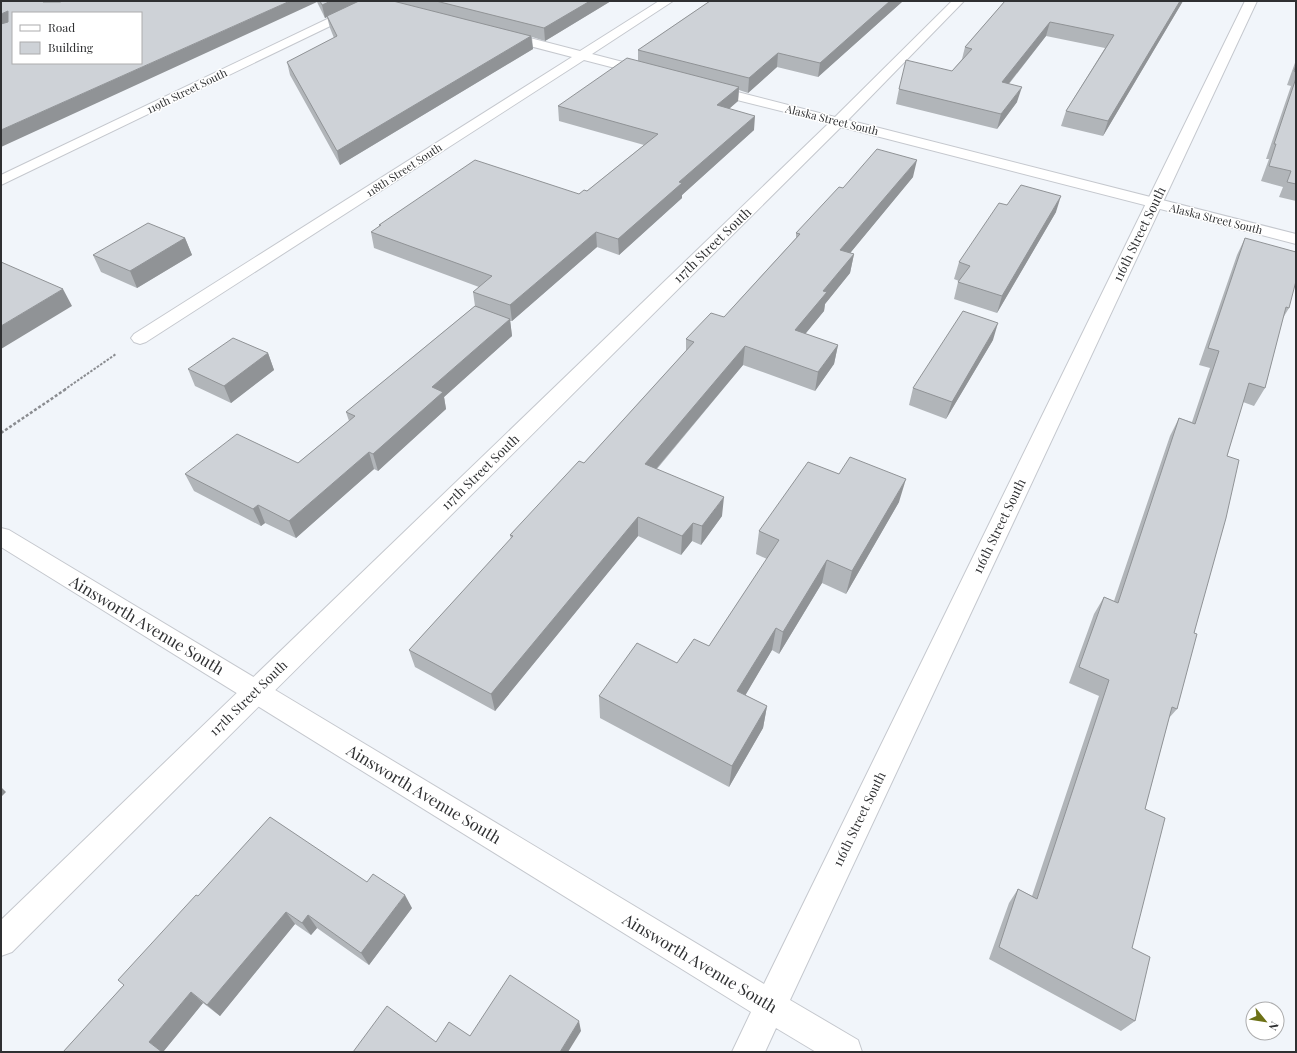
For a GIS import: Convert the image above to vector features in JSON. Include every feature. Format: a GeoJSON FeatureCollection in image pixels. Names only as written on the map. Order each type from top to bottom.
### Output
{"type":"FeatureCollection","features":[{"type":"Feature","properties":{"kind":"street"},"geometry":{"type":"LineString","coordinates":[[371,1],[387,6]]}},
{"type":"Feature","properties":{"kind":"street","name":"119th Street South"},"geometry":{"type":"LineString","coordinates":[[1,181],[371,1]]}},
{"type":"Feature","properties":{"kind":"street","name":"118th Street South"},"geometry":{"type":"LineString","coordinates":[[140,338],[667,1]]}},
{"type":"Feature","properties":{"kind":"street","name":"117th Street South"},"geometry":{"type":"LineString","coordinates":[[1,941],[838,122],[958,1]]}},
{"type":"Feature","properties":{"kind":"street","name":"116th Street South"},"geometry":{"type":"LineString","coordinates":[[748,1052],[1251,1]]}},
{"type":"Feature","properties":{"kind":"street"},"geometry":{"type":"LineString","coordinates":[[492,33],[660,76]]}},
{"type":"Feature","properties":{"kind":"street","name":"Alaska Street South"},"geometry":{"type":"LineString","coordinates":[[699,86],[1296,239]]}},
{"type":"Feature","properties":{"kind":"street","name":"Ainsworth Avenue South"},"geometry":{"type":"LineString","coordinates":[[1,536],[846,1052]]}},
{"type":"Feature","properties":{"kind":"path"},"geometry":{"type":"LineString","coordinates":[[1,433],[140,338]]}},
{"type":"Feature","properties":{"kind":"building"},"geometry":{"type":"Polygon","coordinates":[[[1,1],[290,1],[1,130],[1,24],[8,22],[8,11],[1,14],[1,1]]]}},
{"type":"Feature","properties":{"kind":"building"},"geometry":{"type":"Polygon","coordinates":[[[320,1],[331,1],[322,5],[320,1]]]}},
{"type":"Feature","properties":{"kind":"building"},"geometry":{"type":"Polygon","coordinates":[[[359,1],[393,1],[531,36],[337,151],[287,62],[337,36],[327,16],[359,1]]]}},
{"type":"Feature","properties":{"kind":"building"},"geometry":{"type":"Polygon","coordinates":[[[436,1],[590,1],[544,28],[436,1]]]}},
{"type":"Feature","properties":{"kind":"building"},"geometry":{"type":"Polygon","coordinates":[[[710,1],[890,1],[820,63],[778,53],[749,78],[638,50],[710,1]]]}},
{"type":"Feature","properties":{"kind":"building"},"geometry":{"type":"Polygon","coordinates":[[[1005,1],[1180,1],[1108,121],[1066,111],[1114,35],[1050,22],[1002,82],[1022,87],[1001,114],[899,89],[906,60],[952,71],[972,49],[965,47],[1005,1]]]}},
{"type":"Feature","properties":{"kind":"building"},"geometry":{"type":"Polygon","coordinates":[[[627,58],[739,87],[717,105],[755,116],[679,182],[682,183],[618,239],[596,232],[510,305],[473,292],[492,276],[371,232],[381,225],[379,225],[475,160],[579,194],[584,190],[587,191],[658,134],[558,106],[627,58]]]}},
{"type":"Feature","properties":{"kind":"building"},"geometry":{"type":"Polygon","coordinates":[[[1296,78],[1296,184],[1287,182],[1291,171],[1269,166],[1276,144],[1274,144],[1296,78]]]}},
{"type":"Feature","properties":{"kind":"building"},"geometry":{"type":"Polygon","coordinates":[[[877,149],[917,160],[840,250],[854,254],[823,291],[827,292],[795,330],[838,345],[818,372],[745,346],[645,464],[724,497],[702,526],[693,523],[682,536],[638,517],[491,694],[409,650],[513,536],[510,535],[579,461],[584,463],[694,342],[686,339],[711,313],[724,317],[800,234],[796,233],[839,187],[843,188],[877,149]]]}},
{"type":"Feature","properties":{"kind":"building"},"geometry":{"type":"Polygon","coordinates":[[[1021,185],[1061,196],[1002,296],[958,282],[970,266],[959,262],[999,203],[1007,205],[1021,185]]]}},
{"type":"Feature","properties":{"kind":"building"},"geometry":{"type":"Polygon","coordinates":[[[148,223],[185,238],[130,271],[93,255],[148,223]]]}},
{"type":"Feature","properties":{"kind":"building"},"geometry":{"type":"Polygon","coordinates":[[[1245,238],[1296,252],[1296,281],[1289,308],[1286,307],[1265,388],[1249,383],[1227,456],[1239,460],[1226,518],[1194,633],[1197,634],[1177,709],[1172,707],[1145,809],[1165,818],[1132,948],[1150,957],[1135,1021],[999,947],[1018,889],[1037,899],[1109,680],[1079,667],[1104,597],[1118,603],[1179,418],[1195,424],[1219,351],[1208,348],[1245,238]]]}},
{"type":"Feature","properties":{"kind":"building"},"geometry":{"type":"Polygon","coordinates":[[[1,262],[63,289],[1,326],[1,262]]]}},
{"type":"Feature","properties":{"kind":"building"},"geometry":{"type":"Polygon","coordinates":[[[475,306],[510,319],[432,387],[443,392],[373,454],[369,452],[289,521],[258,505],[253,509],[185,474],[237,434],[298,463],[355,416],[346,412],[475,306]]]}},
{"type":"Feature","properties":{"kind":"building"},"geometry":{"type":"Polygon","coordinates":[[[963,311],[998,323],[952,402],[913,388],[963,311]]]}},
{"type":"Feature","properties":{"kind":"building"},"geometry":{"type":"Polygon","coordinates":[[[233,338],[268,353],[224,386],[188,369],[233,338]]]}},
{"type":"Feature","properties":{"kind":"building"},"geometry":{"type":"Polygon","coordinates":[[[850,457],[906,479],[852,571],[827,560],[783,632],[776,628],[737,691],[767,706],[732,766],[599,696],[637,643],[677,663],[694,639],[709,646],[779,540],[759,531],[808,462],[839,474],[850,457]]]}},
{"type":"Feature","properties":{"kind":"building"},"geometry":{"type":"Polygon","coordinates":[[[270,817],[367,882],[373,874],[405,895],[361,953],[308,915],[302,923],[286,912],[207,1005],[191,992],[149,1042],[162,1052],[63,1052],[124,985],[118,980],[196,895],[198,896],[270,817]]]}},
{"type":"Feature","properties":{"kind":"building"},"geometry":{"type":"Polygon","coordinates":[[[510,975],[579,1021],[560,1052],[353,1052],[387,1006],[436,1042],[449,1022],[470,1036],[510,975]]]}}]}
